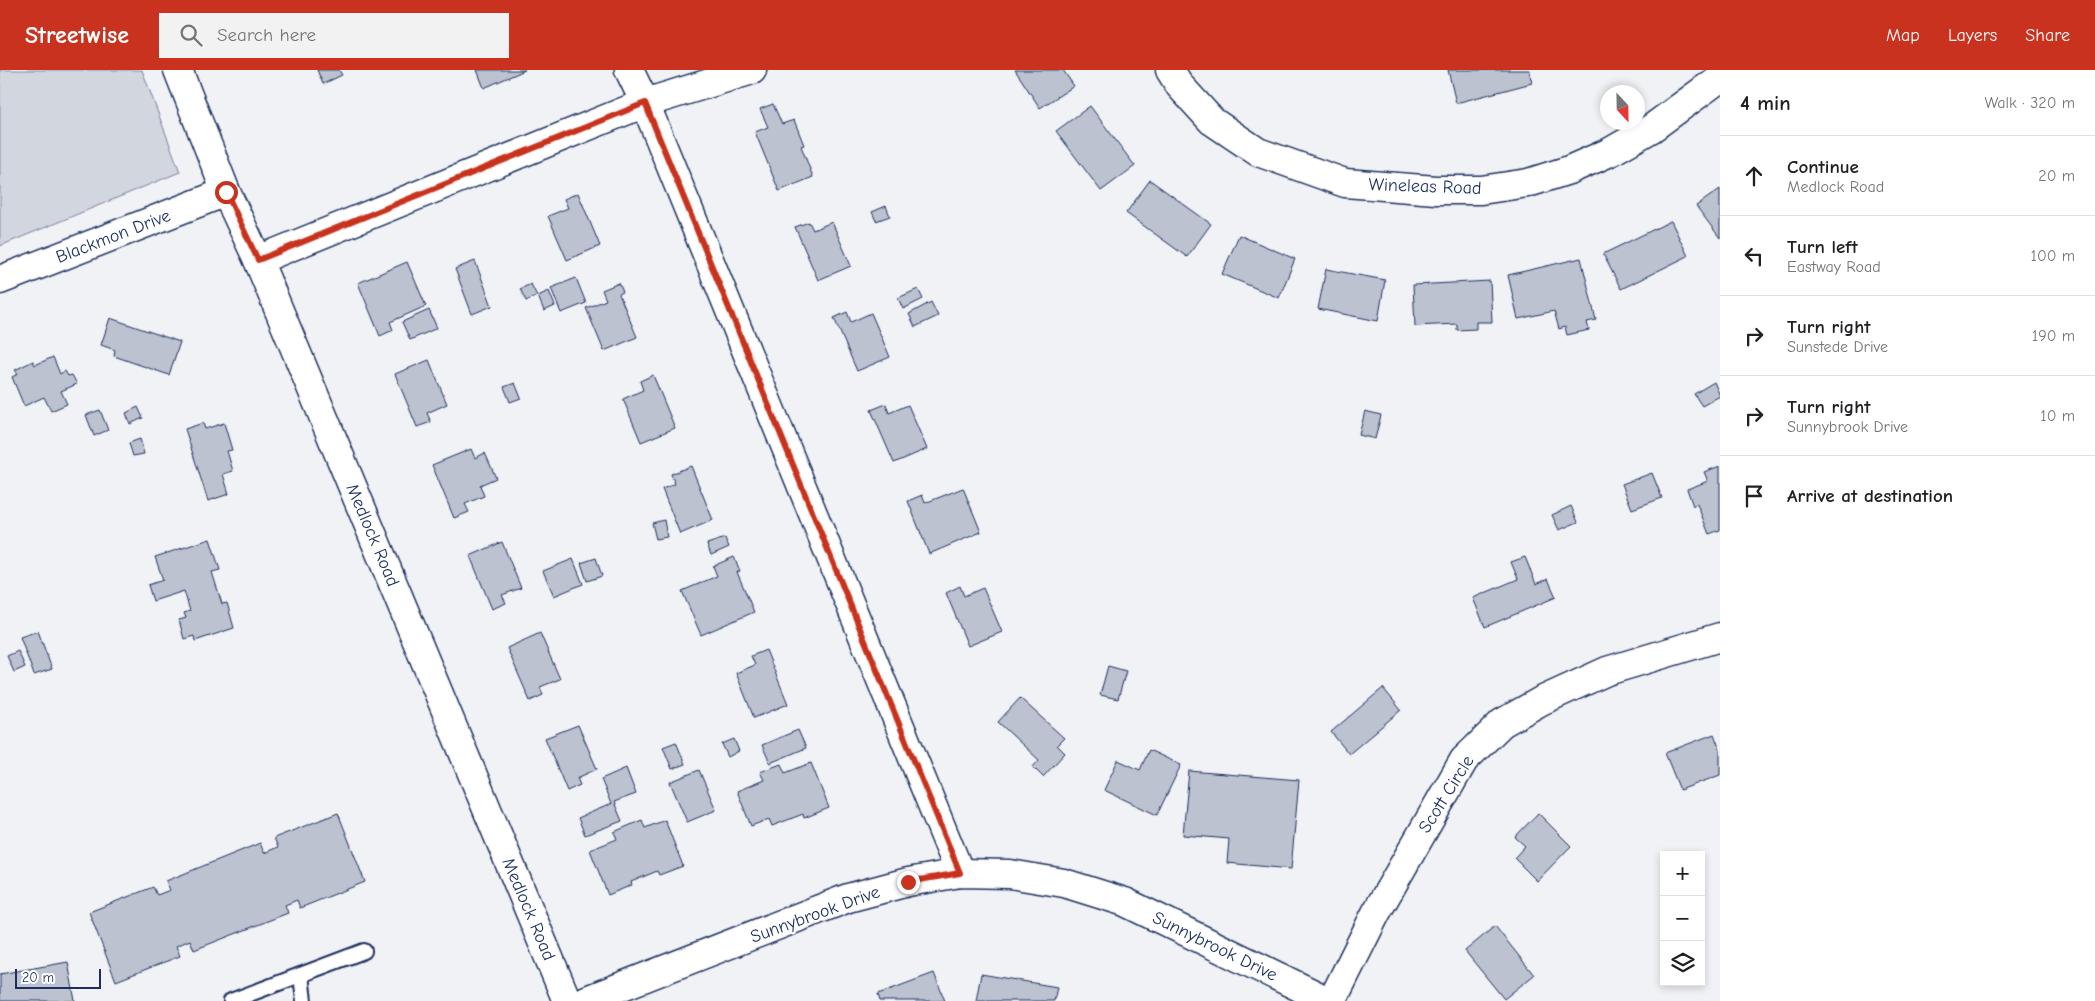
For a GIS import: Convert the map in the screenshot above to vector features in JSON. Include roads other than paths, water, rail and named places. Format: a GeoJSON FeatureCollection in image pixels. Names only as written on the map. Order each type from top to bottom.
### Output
{"type":"FeatureCollection","features":[{"type":"Feature","properties":{"kind":"street","name":"Medlock Road"},"geometry":{"type":"LineString","coordinates":[[178,70],[226,192],[258,260],[567,1001]]}},
{"type":"Feature","properties":{"kind":"street"},"geometry":{"type":"LineString","coordinates":[[629,70],[645,103],[960,873]]}},
{"type":"Feature","properties":{"kind":"street"},"geometry":{"type":"LineString","coordinates":[[258,260],[645,103],[752,70]]}},
{"type":"Feature","properties":{"kind":"street","name":"Wineleas Road"},"geometry":{"type":"LineString","coordinates":[[1170,70],[1180,86],[1212,121],[1258,152],[1345,183],[1436,190],[1481,190],[1519,184],[1569,170],[1610,152],[1652,128],[1720,78]]}},
{"type":"Feature","properties":{"kind":"street","name":"Blackmon Drive"},"geometry":{"type":"LineString","coordinates":[[0,280],[226,192]]}},
{"type":"Feature","properties":{"kind":"street","name":"Scott Circle"},"geometry":{"type":"LineString","coordinates":[[1332,1001],[1376,913],[1464,760],[1483,740],[1519,712],[1607,671],[1720,637]]}},
{"type":"Feature","properties":{"kind":"street","name":"Sunnybrook Drive"},"geometry":{"type":"LineString","coordinates":[[584,1001],[848,898],[908,882],[960,873],[1010,874],[1064,883],[1125,902],[1328,1001]]}},
{"type":"Feature","properties":{"kind":"lane"},"geometry":{"type":"LineString","coordinates":[[232,1001],[364,951]]}},
{"type":"Feature","properties":{"kind":"lane"},"geometry":{"type":"LineString","coordinates":[[301,975],[304,1001]]}}]}
